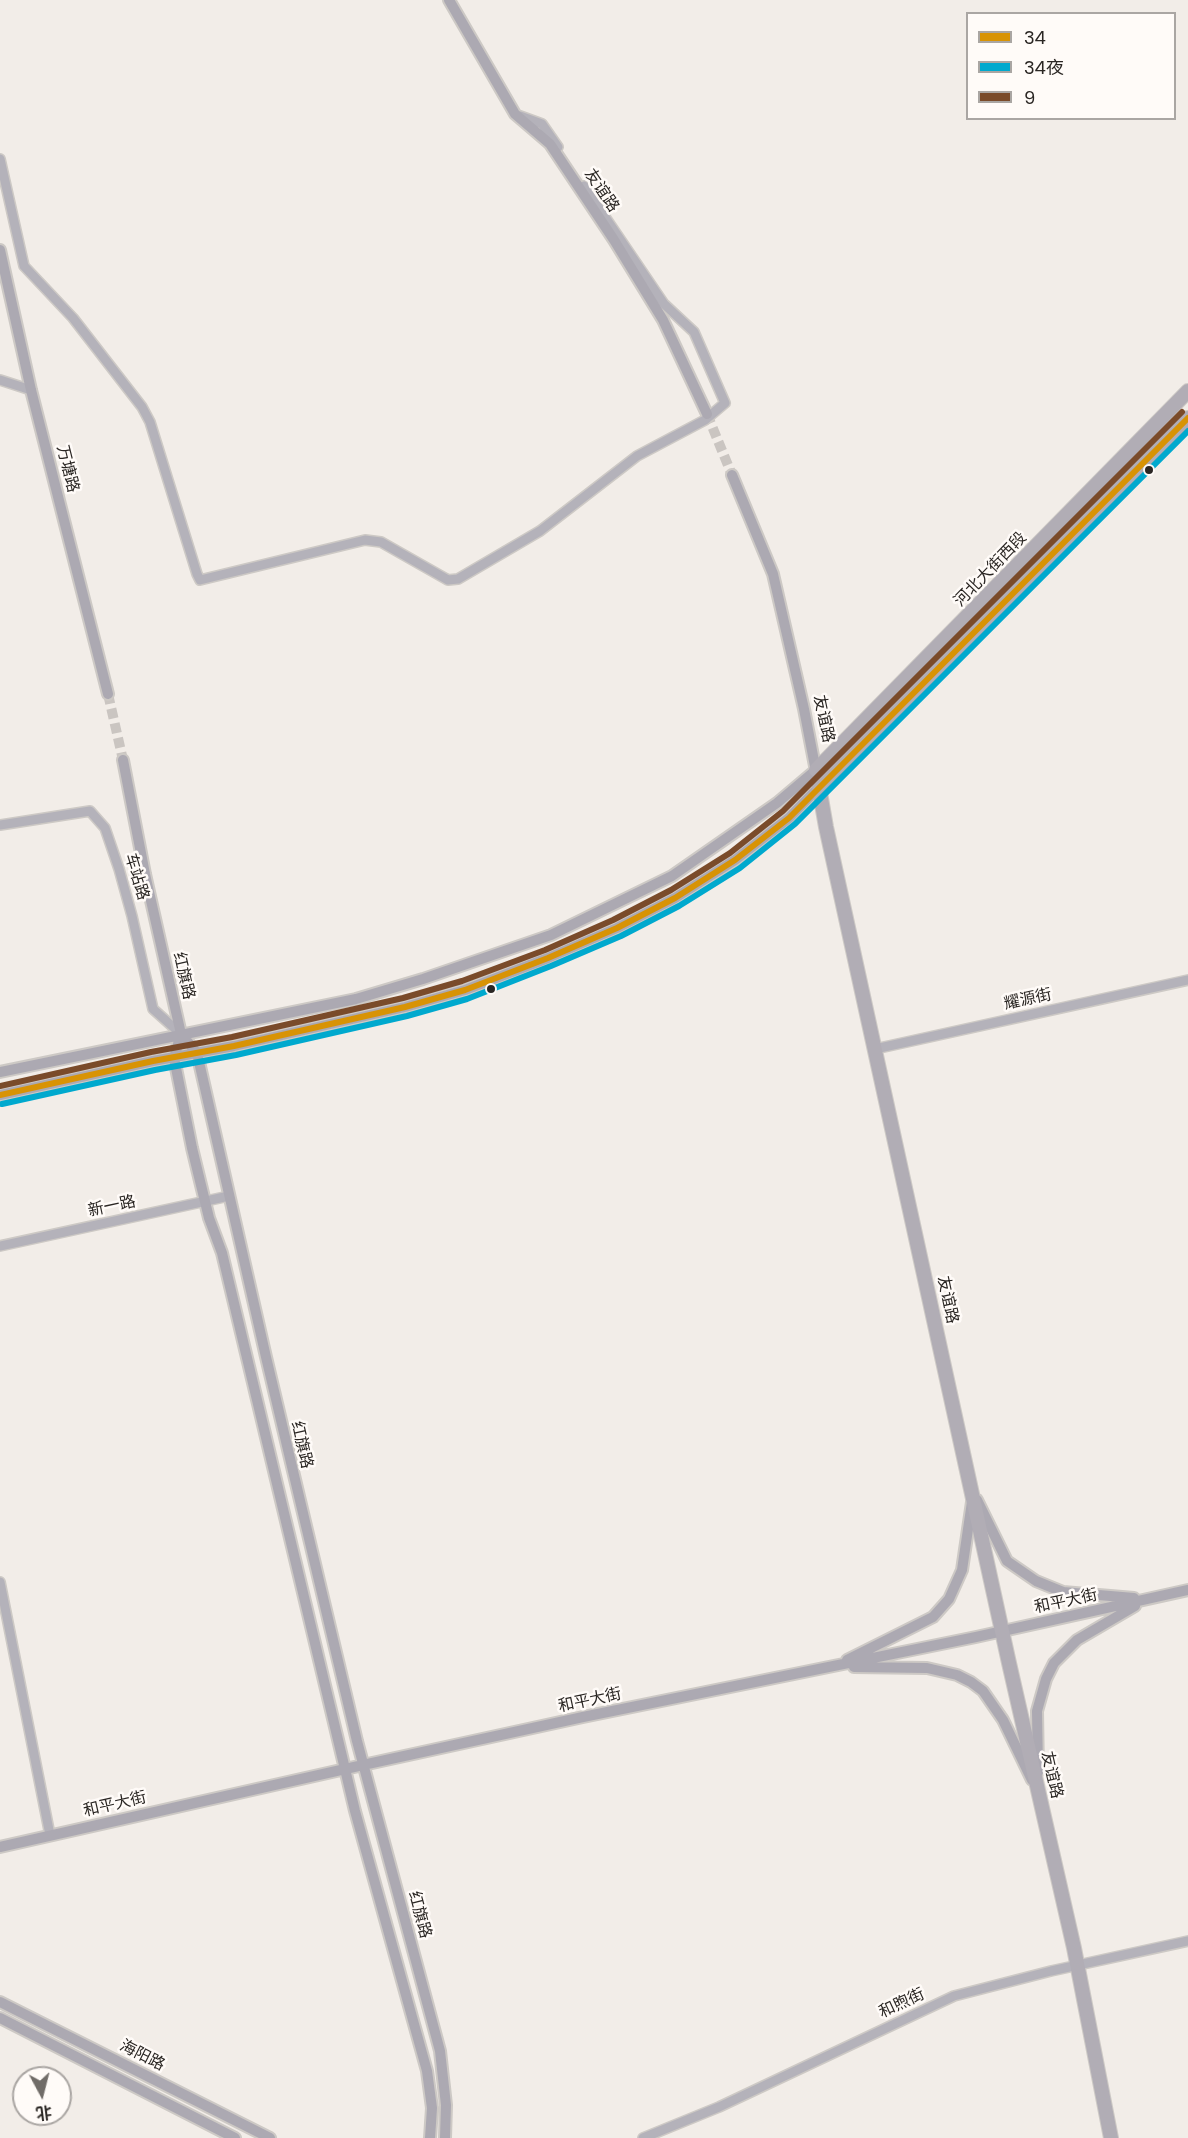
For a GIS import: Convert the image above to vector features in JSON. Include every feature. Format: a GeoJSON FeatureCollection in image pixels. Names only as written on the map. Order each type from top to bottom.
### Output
{"type":"FeatureCollection","features":[{"type":"Feature","properties":{"kind":"highway","name":"河北大街西段"},"geometry":{"type":"LineString","coordinates":[[816,771],[1188,391]]}},
{"type":"Feature","properties":{"kind":"highway"},"geometry":{"type":"LineString","coordinates":[[819,788],[1188,418]]}},
{"type":"Feature","properties":{"kind":"highway","name":"友谊路"},"geometry":{"type":"LineString","coordinates":[[819,788],[1077,1966],[1111,2138]]}},
{"type":"Feature","properties":{"kind":"main road","name":"友谊路"},"geometry":{"type":"LineString","coordinates":[[449,0],[514,114],[549,144],[614,240],[663,320],[707,414]]}},
{"type":"Feature","properties":{"kind":"main road","name":"万塘路"},"geometry":{"type":"LineString","coordinates":[[0,250],[31,390],[108,694]]}},
{"type":"Feature","properties":{"kind":"main road","name":"友谊路"},"geometry":{"type":"LineString","coordinates":[[732,475],[772,574],[804,709],[819,788]]}},
{"type":"Feature","properties":{"kind":"main road","name":"红旗路"},"geometry":{"type":"LineString","coordinates":[[123,760],[145,874],[181,1034],[197,1053],[308,1539],[363,1765],[440,2051],[446,2105],[445,2138]]}},
{"type":"Feature","properties":{"kind":"main road"},"geometry":{"type":"LineString","coordinates":[[0,1072],[356,999],[423,979],[551,935],[672,876],[777,802],[816,771]]}},
{"type":"Feature","properties":{"kind":"main road"},"geometry":{"type":"LineString","coordinates":[[0,1095],[405,1007],[465,990],[548,958],[617,928],[666,903],[735,860],[789,818],[819,788]]}},
{"type":"Feature","properties":{"kind":"main road"},"geometry":{"type":"LineString","coordinates":[[181,1034],[174,1058],[205,1202],[222,1253],[366,1857],[427,2071],[432,2108],[430,2138]]}},
{"type":"Feature","properties":{"kind":"main road"},"geometry":{"type":"LineString","coordinates":[[973,1493],[1007,1561],[1036,1581],[1063,1592],[1146,1599]]}},
{"type":"Feature","properties":{"kind":"main road"},"geometry":{"type":"LineString","coordinates":[[833,1667],[933,1617],[950,1599],[962,1570],[973,1493]]}},
{"type":"Feature","properties":{"kind":"main road","name":"和平大街"},"geometry":{"type":"LineString","coordinates":[[0,1847],[594,1715],[833,1667],[1188,1590]]}},
{"type":"Feature","properties":{"kind":"main road"},"geometry":{"type":"LineString","coordinates":[[1039,1794],[1037,1711],[1046,1679],[1054,1663],[1077,1640],[1146,1599]]}},
{"type":"Feature","properties":{"kind":"main road"},"geometry":{"type":"LineString","coordinates":[[833,1667],[927,1668],[957,1675],[971,1682],[983,1691],[1003,1720],[1039,1794]]}},
{"type":"Feature","properties":{"kind":"main road","name":"海阳路"},"geometry":{"type":"LineString","coordinates":[[0,2002],[270,2138]]}},
{"type":"Feature","properties":{"kind":"main road","name":"海阳路"},"geometry":{"type":"LineString","coordinates":[[0,2018],[235,2138]]}},
{"type":"Feature","properties":{"kind":"street"},"geometry":{"type":"LineString","coordinates":[[0,159],[24,266],[73,318],[142,407],[150,422],[200,580],[365,540],[381,542],[448,580],[458,579],[540,531],[637,456],[705,420],[725,403],[694,332],[664,304],[542,124],[514,114]]}},
{"type":"Feature","properties":{"kind":"street"},"geometry":{"type":"LineString","coordinates":[[0,380],[31,390]]}},
{"type":"Feature","properties":{"kind":"street","name":"车站路"},"geometry":{"type":"LineString","coordinates":[[0,825],[90,811],[105,828],[132,916],[153,1009],[181,1034]]}},
{"type":"Feature","properties":{"kind":"street","name":"耀源街"},"geometry":{"type":"LineString","coordinates":[[875,1049],[1188,980]]}},
{"type":"Feature","properties":{"kind":"street","name":"新一路"},"geometry":{"type":"LineString","coordinates":[[0,1246],[230,1196]]}},
{"type":"Feature","properties":{"kind":"street"},"geometry":{"type":"LineString","coordinates":[[0,1582],[50,1835]]}},
{"type":"Feature","properties":{"kind":"street","name":"和煦街"},"geometry":{"type":"LineString","coordinates":[[643,2138],[719,2107],[954,1996],[1188,1941]]}},
{"type":"Feature","properties":{"kind":"tunnel"},"geometry":{"type":"LineString","coordinates":[[707,414],[732,475]]}},
{"type":"Feature","properties":{"kind":"tunnel"},"geometry":{"type":"LineString","coordinates":[[108,694],[123,760]]}},
{"type":"Feature","properties":{"kind":"transit line","name":"9"},"geometry":{"type":"LineString","coordinates":[[0,1086],[151,1052],[232,1037],[403,998],[462,981],[545,950],[613,920],[671,890],[730,853],[783,811],[1182,412]]}},
{"type":"Feature","properties":{"kind":"transit line","name":"34"},"geometry":{"type":"LineString","coordinates":[[0,1095],[153,1061],[234,1046],[405,1007],[465,990],[617,928],[675,898],[735,860],[789,818],[1188,418]]}},
{"type":"Feature","properties":{"kind":"transit line","name":"34夜"},"geometry":{"type":"LineString","coordinates":[[2,1104],[155,1070],[236,1055],[407,1016],[467,999],[621,936],[679,906],[740,868],[795,824],[1188,431]]}}]}
